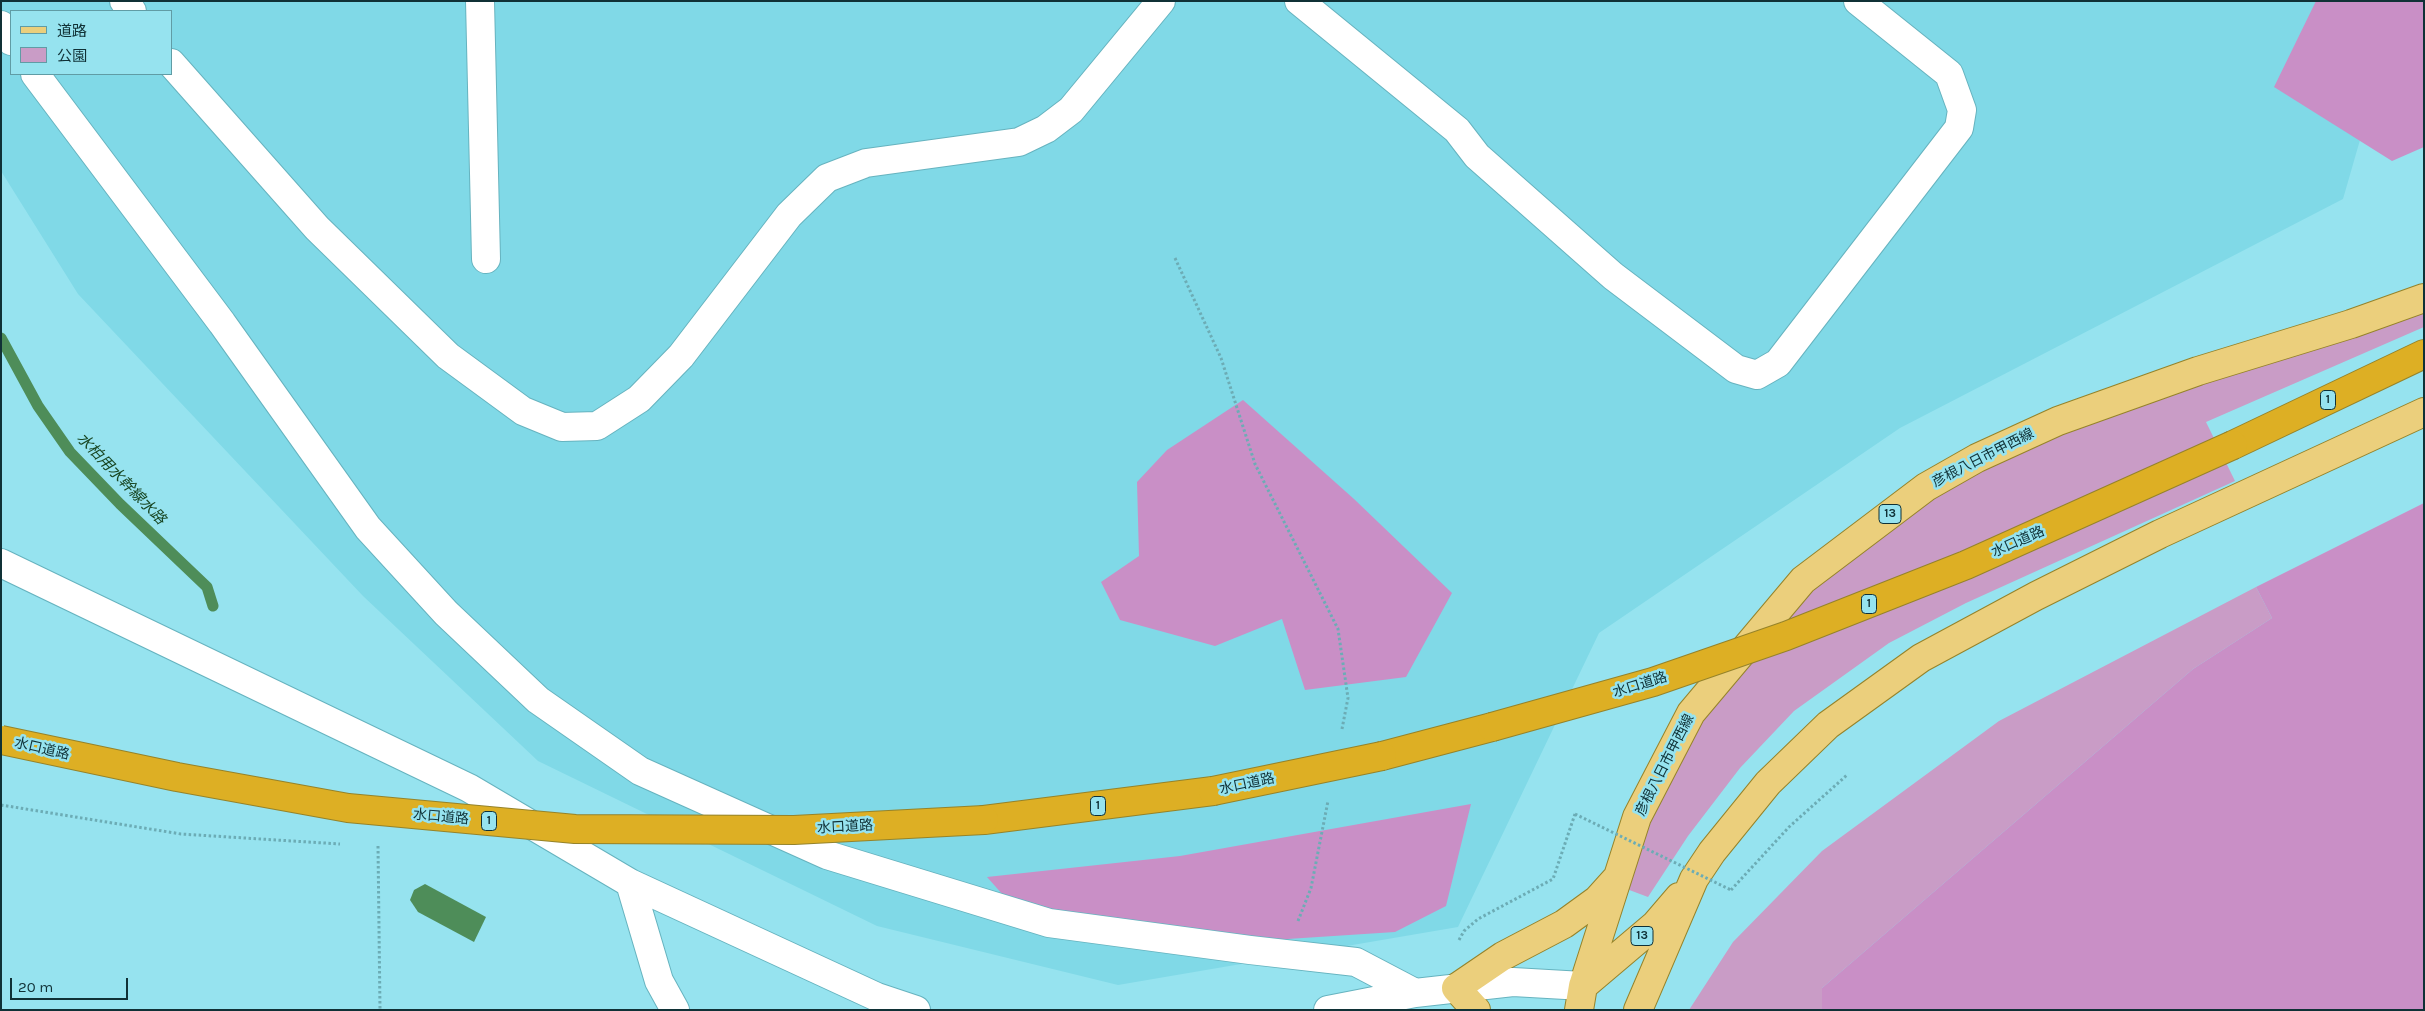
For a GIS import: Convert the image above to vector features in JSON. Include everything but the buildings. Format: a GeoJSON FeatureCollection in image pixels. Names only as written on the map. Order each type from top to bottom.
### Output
{"type":"FeatureCollection","features":[{"type":"Feature","properties":{"kind":"highway","name":"水口道路"},"geometry":{"type":"LineString","coordinates":[[1,740],[177,777],[348,808],[575,829],[794,830],[984,820],[1213,791],[1382,756],[1492,727],[1653,682],[1786,636],[1966,565],[2233,445],[2424,354]]}},
{"type":"Feature","properties":{"kind":"main road","name":"彦根八日市甲西線"},"geometry":{"type":"LineString","coordinates":[[1586,1002],[1618,876],[1637,817],[1691,713],[1802,580],[1926,487],[1977,458],[2058,421],[2198,371],[2351,324],[2424,298]]}},
{"type":"Feature","properties":{"kind":"main road","name":"13"},"geometry":{"type":"LineString","coordinates":[[1586,1002],[1694,879],[1712,852],[1768,783],[1828,725],[1921,658],[2160,534],[2424,412]]}},
{"type":"Feature","properties":{"kind":"main road"},"geometry":{"type":"LineString","coordinates":[[1476,1010],[1456,988],[1503,956],[1564,924],[1597,900],[1618,876]]}},
{"type":"Feature","properties":{"kind":"main road","name":"13"},"geometry":{"type":"LineString","coordinates":[[1638,1010],[1694,879]]}},
{"type":"Feature","properties":{"kind":"street"},"geometry":{"type":"LineString","coordinates":[[480,1],[486,259]]}},
{"type":"Feature","properties":{"kind":"street"},"geometry":{"type":"LineString","coordinates":[[172,64],[317,228],[448,356],[523,411],[562,427],[597,426],[638,399],[681,356],[789,215],[827,178],[866,163],[1019,142],[1046,129],[1071,110],[1161,1]]}},
{"type":"Feature","properties":{"kind":"street"},"geometry":{"type":"LineString","coordinates":[[1299,1],[1457,130],[1477,156],[1612,276],[1736,369],[1757,375],[1778,363],[1959,128],[1962,110],[1949,74],[1858,1]]}},
{"type":"Feature","properties":{"kind":"street"},"geometry":{"type":"LineString","coordinates":[[1,25],[10,39]]}},
{"type":"Feature","properties":{"kind":"street"},"geometry":{"type":"LineString","coordinates":[[36,75],[222,323],[368,528],[446,613],[538,700],[640,771],[827,855],[1049,922],[1356,962],[1415,993]]}},
{"type":"Feature","properties":{"kind":"street"},"geometry":{"type":"LineString","coordinates":[[1,563],[469,788],[630,884],[877,997],[916,1010]]}},
{"type":"Feature","properties":{"kind":"street"},"geometry":{"type":"LineString","coordinates":[[630,884],[659,981],[675,1010]]}},
{"type":"Feature","properties":{"kind":"street"},"geometry":{"type":"LineString","coordinates":[[1328,1010],[1415,993],[1513,982],[1586,1002]]}},
{"type":"Feature","properties":{"kind":"path"},"geometry":{"type":"LineString","coordinates":[[1175,258],[1221,358],[1255,464],[1338,629],[1348,698],[1342,733]]}},
{"type":"Feature","properties":{"kind":"path"},"geometry":{"type":"LineString","coordinates":[[1459,940],[1464,931],[1478,920],[1552,880],[1574,814],[1731,890],[1790,827],[1847,775]]}},
{"type":"Feature","properties":{"kind":"path"},"geometry":{"type":"LineString","coordinates":[[1286,954],[1311,888],[1328,800]]}},
{"type":"Feature","properties":{"kind":"path"},"geometry":{"type":"LineString","coordinates":[[1,805],[181,834],[348,845]]}},
{"type":"Feature","properties":{"kind":"path"},"geometry":{"type":"LineString","coordinates":[[368,846],[378,846],[380,1010]]}},
{"type":"Feature","properties":{"kind":"shaded area"},"geometry":{"type":"Polygon","coordinates":[[[1,1],[2400,1],[2343,199],[1900,428],[1599,633],[1458,927],[1118,985],[877,926],[538,761],[363,596],[78,294],[1,171],[1,1]]]}},
{"type":"Feature","properties":{"kind":"shaded area"},"geometry":{"type":"Polygon","coordinates":[[[2316,1],[2424,1],[2424,147],[2392,161],[2274,87],[2316,1]]]}},
{"type":"Feature","properties":{"kind":"shaded area"},"geometry":{"type":"Polygon","coordinates":[[[1243,400],[1354,499],[1452,593],[1406,677],[1305,690],[1282,619],[1215,646],[1120,620],[1101,582],[1139,556],[1137,482],[1167,450],[1243,400]]]}},
{"type":"Feature","properties":{"kind":"shaded area"},"geometry":{"type":"Polygon","coordinates":[[[2424,503],[2424,1010],[1822,1010],[1822,988],[2193,669],[2272,618],[2256,587],[2424,503]]]}},
{"type":"Feature","properties":{"kind":"shaded area"},"geometry":{"type":"Polygon","coordinates":[[[1471,804],[1446,906],[1395,932],[1226,943],[1037,933],[987,877],[1180,856],[1471,804]]]}},
{"type":"Feature","properties":{"kind":"shaded area"},"geometry":{"type":"Polygon","coordinates":[[[425,884],[486,917],[474,942],[418,912],[410,900],[414,890],[425,884]]]}},
{"type":"Feature","properties":{"kind":"green space"},"geometry":{"type":"Polygon","coordinates":[[[2424,303],[2424,327],[2206,422],[2235,481],[1966,603],[1889,643],[1794,711],[1740,768],[1688,836],[1648,897],[1624,888],[1664,789],[1708,708],[1813,580],[1933,494],[2030,441],[2424,303]]]}},
{"type":"Feature","properties":{"kind":"green space"},"geometry":{"type":"Polygon","coordinates":[[[2256,587],[2272,618],[2193,669],[1822,988],[1822,1010],[1689,1010],[1733,942],[1822,851],[1999,721],[2256,587]]]}},
{"type":"Feature","properties":{"kind":"waterway","name":"水柏用水幹線水路"},"geometry":{"type":"LineString","coordinates":[[1,338],[38,406],[70,452],[120,504],[207,587],[213,606]]}}]}
